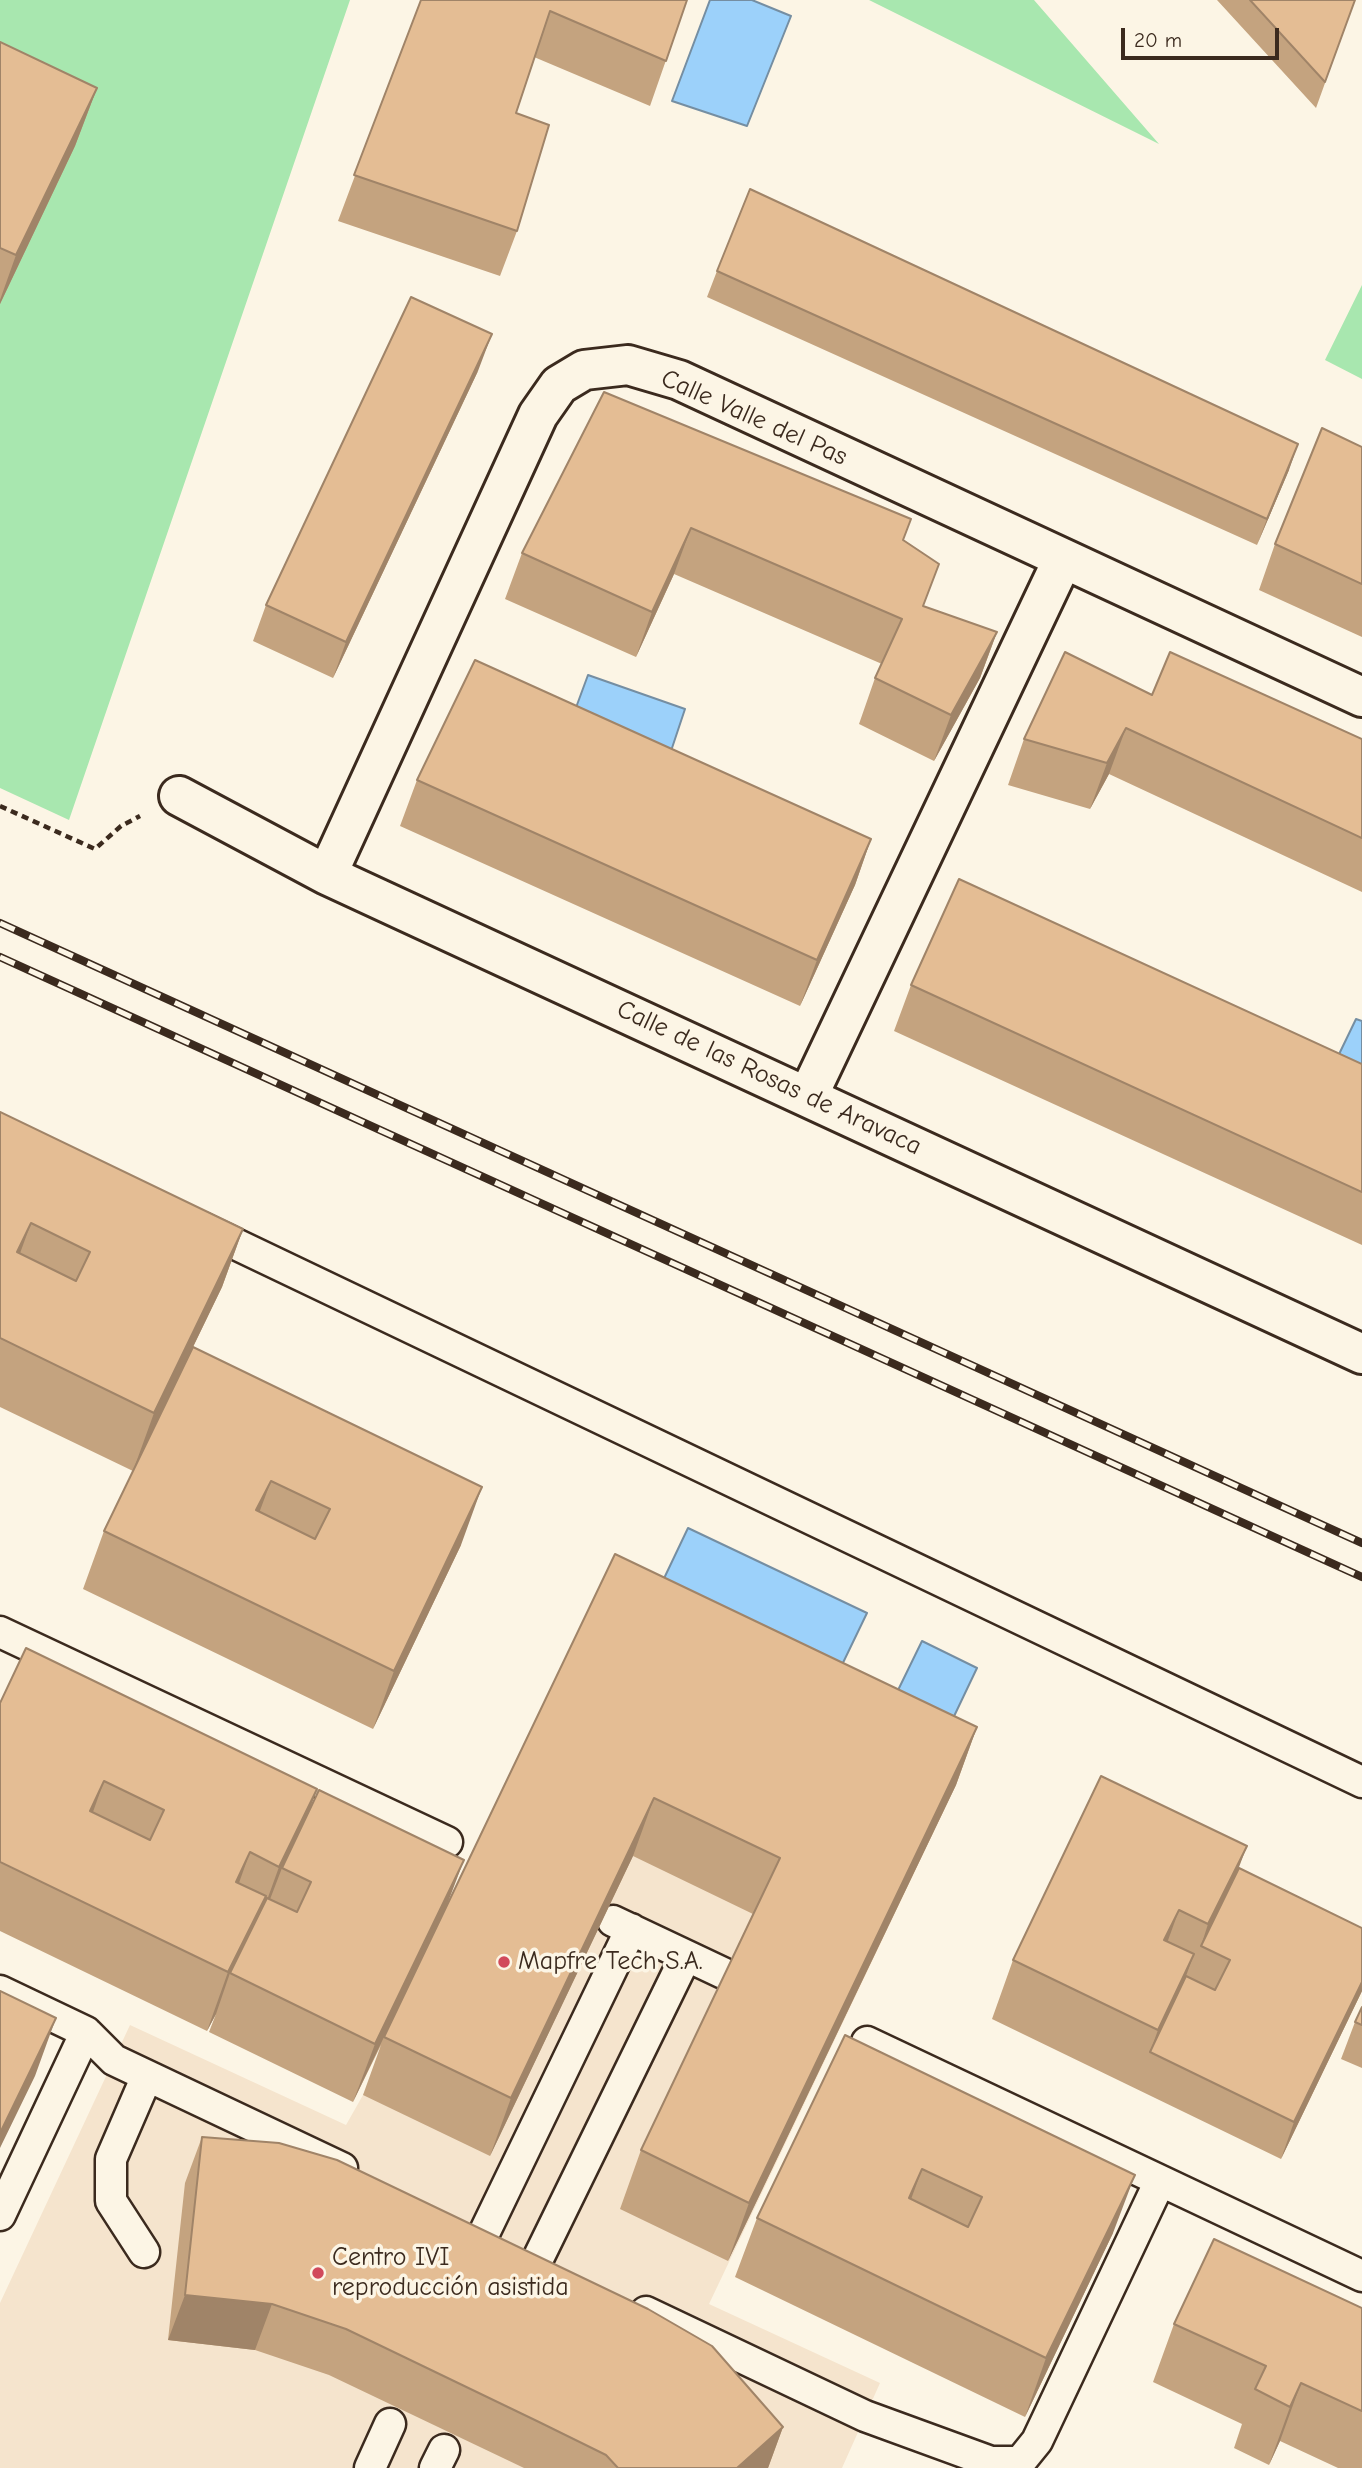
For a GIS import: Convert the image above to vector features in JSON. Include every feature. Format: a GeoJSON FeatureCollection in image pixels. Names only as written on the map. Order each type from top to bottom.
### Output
{"type":"FeatureCollection","features":[{"type":"Feature","properties":{"kind":"street","name":"Calle Valle del Pas"},"geometry":{"type":"LineString","coordinates":[[327,874],[538,415],[559,385],[584,370],[628,365],[679,380],[1362,696]]}},
{"type":"Feature","properties":{"kind":"street"},"geometry":{"type":"LineString","coordinates":[[808,1096],[1063,559]]}},
{"type":"Feature","properties":{"kind":"street","name":"Calle de las Rosas de Aravaca"},"geometry":{"type":"LineString","coordinates":[[179,796],[327,874],[1362,1354]]}},
{"type":"Feature","properties":{"kind":"lane"},"geometry":{"type":"LineString","coordinates":[[177,1215],[1362,1782]]}},
{"type":"Feature","properties":{"kind":"lane"},"geometry":{"type":"LineString","coordinates":[[0,1632],[447,1842]]}},
{"type":"Feature","properties":{"kind":"lane"},"geometry":{"type":"LineString","coordinates":[[686,1956],[508,2252],[621,1925],[723,1973]]}},
{"type":"Feature","properties":{"kind":"lane"},"geometry":{"type":"LineString","coordinates":[[0,1992],[86,2032],[114,2060],[372,2182]]}},
{"type":"Feature","properties":{"kind":"lane"},"geometry":{"type":"LineString","coordinates":[[0,2216],[86,2032]]}},
{"type":"Feature","properties":{"kind":"lane"},"geometry":{"type":"LineString","coordinates":[[867,2042],[1362,2276]]}},
{"type":"Feature","properties":{"kind":"lane"},"geometry":{"type":"LineString","coordinates":[[144,2252],[111,2201],[111,2159],[147,2076]]}},
{"type":"Feature","properties":{"kind":"lane"},"geometry":{"type":"LineString","coordinates":[[628,2303],[865,2416],[991,2462],[1020,2462],[1037,2441],[1160,2181]]}},
{"type":"Feature","properties":{"kind":"lane"},"geometry":{"type":"LineString","coordinates":[[370,2468],[390,2424]]}},
{"type":"Feature","properties":{"kind":"path"},"geometry":{"type":"LineString","coordinates":[[0,806],[95,849],[121,826]]}},
{"type":"Feature","properties":{"kind":"shaded area"},"geometry":{"type":"Polygon","coordinates":[[[594,1612],[956,1785],[709,2304],[880,2383],[842,2468],[0,2468],[0,2303],[130,2025],[346,2125],[363,2095],[594,1612]]]}},
{"type":"Feature","properties":{"kind":"green space"},"geometry":{"type":"Polygon","coordinates":[[[0,0],[350,0],[69,820],[0,788],[0,0]]]}},
{"type":"Feature","properties":{"kind":"green space"},"geometry":{"type":"Polygon","coordinates":[[[869,0],[1034,0],[1159,144],[869,0]]]}},
{"type":"Feature","properties":{"kind":"green space"},"geometry":{"type":"Polygon","coordinates":[[[1362,285],[1362,379],[1325,360],[1362,285]]]}},
{"type":"Feature","properties":{"kind":"water"},"geometry":{"type":"Polygon","coordinates":[[[710,0],[752,0],[791,16],[747,126],[672,101],[710,0]]]}},
{"type":"Feature","properties":{"kind":"water"},"geometry":{"type":"Polygon","coordinates":[[[588,675],[685,709],[664,772],[567,732],[588,675]]]}},
{"type":"Feature","properties":{"kind":"water"},"geometry":{"type":"Polygon","coordinates":[[[1356,1019],[1362,1021],[1362,1091],[1328,1077],[1356,1019]]]}},
{"type":"Feature","properties":{"kind":"water"},"geometry":{"type":"Polygon","coordinates":[[[688,1528],[867,1613],[826,1698],[648,1612],[688,1528]]]}},
{"type":"Feature","properties":{"kind":"water"},"geometry":{"type":"Polygon","coordinates":[[[922,1641],[977,1668],[937,1752],[881,1725],[922,1641]]]}},
{"type":"Feature","properties":{"kind":"building"},"geometry":{"type":"Polygon","coordinates":[[[421,0],[687,0],[666,61],[550,11],[516,113],[549,125],[517,231],[354,175],[421,0]]]}},
{"type":"Feature","properties":{"kind":"building"},"geometry":{"type":"Polygon","coordinates":[[[1250,0],[1355,0],[1325,82],[1250,0]]]}},
{"type":"Feature","properties":{"kind":"building"},"geometry":{"type":"Polygon","coordinates":[[[0,42],[97,88],[16,255],[0,248],[0,42]]]}},
{"type":"Feature","properties":{"kind":"building"},"geometry":{"type":"Polygon","coordinates":[[[750,189],[1298,444],[1267,519],[717,271],[750,189]]]}},
{"type":"Feature","properties":{"kind":"building"},"geometry":{"type":"Polygon","coordinates":[[[411,297],[492,334],[346,642],[266,605],[411,297]]]}},
{"type":"Feature","properties":{"kind":"building"},"geometry":{"type":"Polygon","coordinates":[[[604,392],[911,519],[903,540],[939,564],[923,606],[997,632],[951,715],[875,678],[902,619],[691,528],[652,612],[522,553],[604,392]]]}},
{"type":"Feature","properties":{"kind":"building"},"geometry":{"type":"Polygon","coordinates":[[[1322,428],[1362,447],[1362,584],[1275,544],[1322,428]]]}},
{"type":"Feature","properties":{"kind":"building"},"geometry":{"type":"Polygon","coordinates":[[[1065,652],[1152,695],[1170,652],[1362,739],[1362,838],[1126,728],[1107,763],[1024,739],[1065,652]]]}},
{"type":"Feature","properties":{"kind":"building"},"geometry":{"type":"Polygon","coordinates":[[[475,660],[871,839],[817,960],[417,780],[475,660]]]}},
{"type":"Feature","properties":{"kind":"building"},"geometry":{"type":"Polygon","coordinates":[[[959,879],[1362,1064],[1362,1192],[911,985],[959,879]]]}},
{"type":"Feature","properties":{"kind":"building"},"geometry":{"type":"Polygon","coordinates":[[[0,1112],[243,1229],[154,1413],[0,1338],[0,1112]],[[31,1223],[17,1252],[76,1281],[90,1252],[31,1223]]]}},
{"type":"Feature","properties":{"kind":"building"},"geometry":{"type":"Polygon","coordinates":[[[193,1347],[482,1487],[394,1671],[104,1531],[193,1347]],[[271,1481],[256,1510],[315,1539],[330,1509],[271,1481]]]}},
{"type":"Feature","properties":{"kind":"building","name":"Mapfre Tech S.A."},"geometry":{"type":"Polygon","coordinates":[[[615,1554],[977,1727],[749,2203],[641,2150],[780,1858],[654,1798],[511,2098],[384,2037],[615,1554]]]}},
{"type":"Feature","properties":{"kind":"building"},"geometry":{"type":"Polygon","coordinates":[[[26,1648],[317,1789],[279,1867],[250,1852],[236,1882],[266,1896],[228,1972],[0,1862],[0,1703],[26,1648]],[[104,1781],[90,1811],[150,1840],[164,1810],[104,1781]]]}},
{"type":"Feature","properties":{"kind":"building"},"geometry":{"type":"Polygon","coordinates":[[[1101,1776],[1247,1846],[1208,1924],[1179,1910],[1164,1940],[1194,1954],[1158,2030],[1013,1960],[1101,1776]]]}},
{"type":"Feature","properties":{"kind":"building"},"geometry":{"type":"Polygon","coordinates":[[[319,1790],[464,1860],[375,2044],[230,1973],[267,1898],[297,1912],[311,1882],[282,1868],[319,1790]]]}},
{"type":"Feature","properties":{"kind":"building"},"geometry":{"type":"Polygon","coordinates":[[[1239,1868],[1362,1928],[1362,1982],[1294,2122],[1150,2052],[1186,1976],[1215,1990],[1230,1960],[1201,1946],[1239,1868]]]}},
{"type":"Feature","properties":{"kind":"building"},"geometry":{"type":"Polygon","coordinates":[[[0,1991],[56,2018],[0,2133],[0,1991]]]}},
{"type":"Feature","properties":{"kind":"building"},"geometry":{"type":"Polygon","coordinates":[[[1362,2007],[1362,2025],[1355,2022],[1362,2007]]]}},
{"type":"Feature","properties":{"kind":"building"},"geometry":{"type":"Polygon","coordinates":[[[845,2035],[1135,2175],[1046,2358],[757,2218],[845,2035]],[[922,2169],[909,2198],[968,2227],[982,2197],[922,2169]]]}},
{"type":"Feature","properties":{"kind":"building","name":"Centro IVI reproducción asistida"},"geometry":{"type":"Polygon","coordinates":[[[202,2137],[279,2143],[337,2160],[648,2309],[712,2346],[783,2427],[737,2468],[618,2468],[606,2455],[346,2329],[272,2304],[185,2295],[202,2137]]]}},
{"type":"Feature","properties":{"kind":"building"},"geometry":{"type":"Polygon","coordinates":[[[1214,2239],[1362,2308],[1362,2411],[1301,2383],[1290,2407],[1255,2389],[1266,2366],[1174,2324],[1214,2239]]]}},
{"type":"Feature","properties":{"kind":"railway"},"geometry":{"type":"LineString","coordinates":[[0,923],[1362,1543]]}},
{"type":"Feature","properties":{"kind":"railway"},"geometry":{"type":"LineString","coordinates":[[0,957],[1362,1577]]}},
{"type":"Feature","properties":{"kind":"place","name":"Mapfre Tech S.A."},"geometry":{"type":"Point","coordinates":[504,1962]}},
{"type":"Feature","properties":{"kind":"place","name":"Centro IVI reproducción asistida"},"geometry":{"type":"Point","coordinates":[318,2273]}}]}
